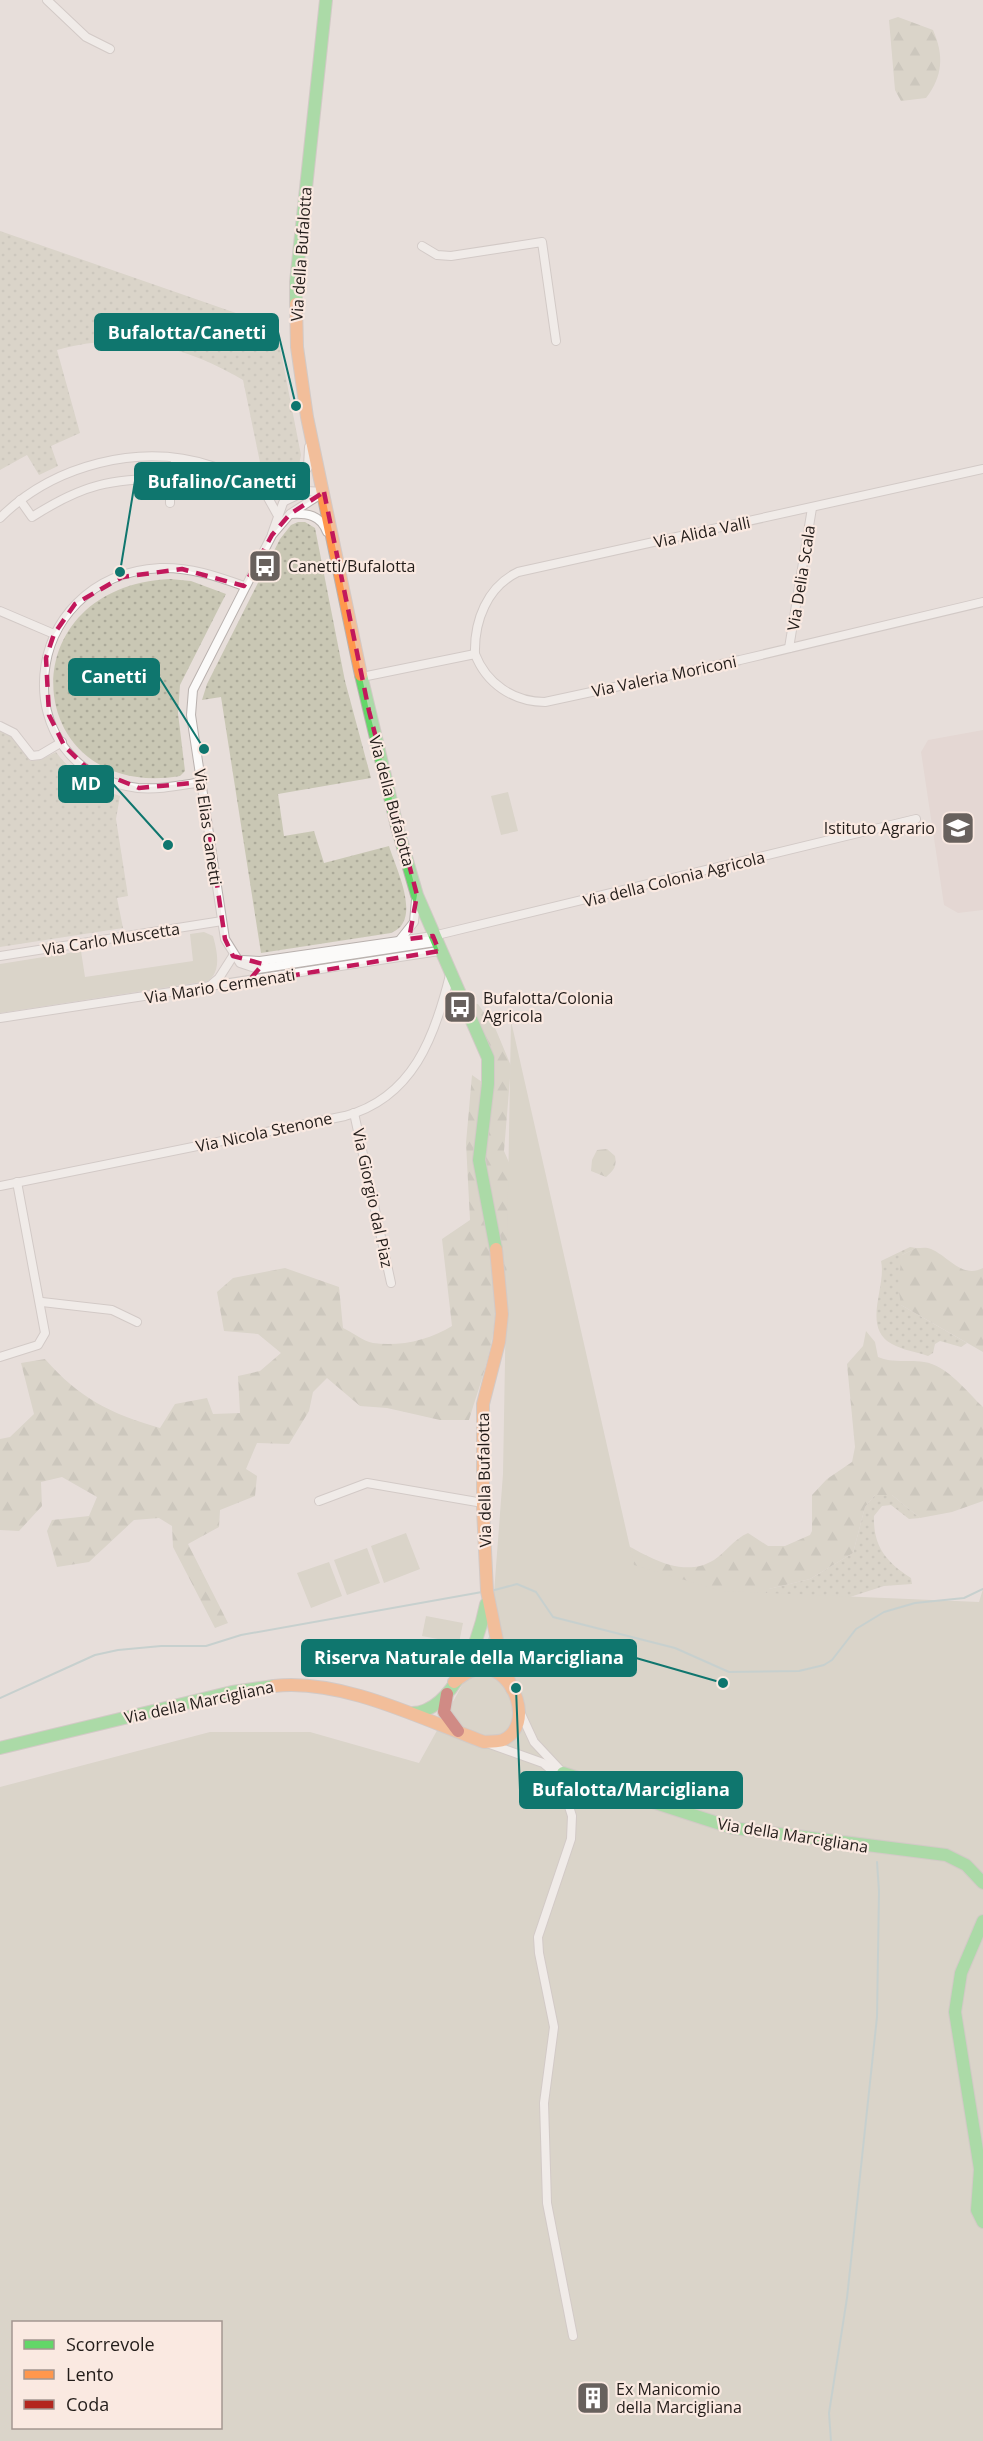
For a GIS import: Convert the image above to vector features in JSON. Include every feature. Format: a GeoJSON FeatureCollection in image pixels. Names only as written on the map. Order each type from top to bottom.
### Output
{"type":"FeatureCollection","features":[{"type":"Feature","properties":{"kind":"street"},"geometry":{"type":"LineString","coordinates":[[47,0],[86,37],[110,49]]}},
{"type":"Feature","properties":{"kind":"street","name":"Via della Bufalotta"},"geometry":{"type":"LineString","coordinates":[[326,0],[295,299],[296,332],[307,417],[362,677],[417,895],[450,975],[482,1040],[488,1064],[479,1160],[495,1237],[502,1314],[499,1342],[483,1404],[483,1503],[487,1591],[500,1655],[512,1689]]}},
{"type":"Feature","properties":{"kind":"street"},"geometry":{"type":"LineString","coordinates":[[422,246],[437,255],[451,256],[542,242],[556,341]]}},
{"type":"Feature","properties":{"kind":"street"},"geometry":{"type":"LineString","coordinates":[[272,535],[283,503],[309,465],[307,417]]}},
{"type":"Feature","properties":{"kind":"street"},"geometry":{"type":"LineString","coordinates":[[0,518],[20,500],[61,475],[81,467],[130,459],[176,459],[212,466],[262,487],[295,484]]}},
{"type":"Feature","properties":{"kind":"street"},"geometry":{"type":"LineString","coordinates":[[170,503],[170,478],[176,459]]}},
{"type":"Feature","properties":{"kind":"street","name":"Via Alida Valli"},"geometry":{"type":"LineString","coordinates":[[475,654],[476,633],[487,600],[501,581],[518,572],[983,469]]}},
{"type":"Feature","properties":{"kind":"street"},"geometry":{"type":"LineString","coordinates":[[20,500],[32,517],[64,497],[87,488],[121,479],[170,478]]}},
{"type":"Feature","properties":{"kind":"street"},"geometry":{"type":"LineString","coordinates":[[262,487],[278,514]]}},
{"type":"Feature","properties":{"kind":"street"},"geometry":{"type":"LineString","coordinates":[[283,503],[306,490],[324,492]]}},
{"type":"Feature","properties":{"kind":"street"},"geometry":{"type":"LineString","coordinates":[[272,535],[291,514],[324,492]]}},
{"type":"Feature","properties":{"kind":"street","name":"Via Delia Scala"},"geometry":{"type":"LineString","coordinates":[[789,648],[812,508]]}},
{"type":"Feature","properties":{"kind":"street"},"geometry":{"type":"LineString","coordinates":[[291,514],[309,514],[321,521],[332,553],[339,565]]}},
{"type":"Feature","properties":{"kind":"street","name":"Via Elias Canetti"},"geometry":{"type":"LineString","coordinates":[[233,956],[226,942],[222,921],[191,710],[193,690],[272,535]]}},
{"type":"Feature","properties":{"kind":"street"},"geometry":{"type":"LineString","coordinates":[[202,782],[154,789],[122,785],[88,768],[62,742],[49,715],[44,688],[46,658],[54,634],[84,597],[113,581],[135,573],[161,568],[189,570],[244,586]]}},
{"type":"Feature","properties":{"kind":"street","name":"Via Valeria Moriconi"},"geometry":{"type":"LineString","coordinates":[[475,654],[482,669],[515,697],[533,702],[556,700],[983,602]]}},
{"type":"Feature","properties":{"kind":"street"},"geometry":{"type":"LineString","coordinates":[[0,611],[54,634]]}},
{"type":"Feature","properties":{"kind":"street"},"geometry":{"type":"LineString","coordinates":[[362,677],[475,654]]}},
{"type":"Feature","properties":{"kind":"street"},"geometry":{"type":"LineString","coordinates":[[0,726],[14,733],[32,756],[40,755],[62,742]]}},
{"type":"Feature","properties":{"kind":"street","name":"Via della Colonia Agricola"},"geometry":{"type":"LineString","coordinates":[[436,943],[916,819]]}},
{"type":"Feature","properties":{"kind":"street"},"geometry":{"type":"LineString","coordinates":[[398,941],[414,922],[417,895]]}},
{"type":"Feature","properties":{"kind":"street","name":"Via Carlo Muscetta"},"geometry":{"type":"LineString","coordinates":[[0,956],[222,921]]}},
{"type":"Feature","properties":{"kind":"street"},"geometry":{"type":"LineString","coordinates":[[233,956],[240,963],[258,969],[398,941],[436,943]]}},
{"type":"Feature","properties":{"kind":"street"},"geometry":{"type":"LineString","coordinates":[[233,956],[256,961],[315,957],[436,943]]}},
{"type":"Feature","properties":{"kind":"street","name":"Via Mario Cermenati"},"geometry":{"type":"LineString","coordinates":[[0,1018],[247,983],[436,943]]}},
{"type":"Feature","properties":{"kind":"street"},"geometry":{"type":"LineString","coordinates":[[207,988],[226,969],[233,956]]}},
{"type":"Feature","properties":{"kind":"street"},"geometry":{"type":"LineString","coordinates":[[226,969],[233,985]]}},
{"type":"Feature","properties":{"kind":"street"},"geometry":{"type":"LineString","coordinates":[[247,983],[258,969]]}},
{"type":"Feature","properties":{"kind":"street","name":"Via Nicola Stenone"},"geometry":{"type":"LineString","coordinates":[[0,1186],[354,1113],[393,1090],[416,1065],[437,1026],[450,975]]}},
{"type":"Feature","properties":{"kind":"street","name":"Via Giorgio dal Piaz"},"geometry":{"type":"LineString","coordinates":[[354,1113],[392,1283]]}},
{"type":"Feature","properties":{"kind":"street"},"geometry":{"type":"LineString","coordinates":[[0,1357],[29,1349],[43,1339],[45,1333],[42,1302],[17,1182]]}},
{"type":"Feature","properties":{"kind":"street"},"geometry":{"type":"LineString","coordinates":[[42,1302],[112,1310],[137,1322]]}},
{"type":"Feature","properties":{"kind":"street"},"geometry":{"type":"LineString","coordinates":[[319,1501],[367,1483],[483,1503]]}},
{"type":"Feature","properties":{"kind":"street","name":"Via della Bufalotta"},"geometry":{"type":"LineString","coordinates":[[451,1687],[480,1633],[487,1591]]}},
{"type":"Feature","properties":{"kind":"street"},"geometry":{"type":"LineString","coordinates":[[405,1712],[428,1711],[468,1672],[486,1668],[500,1675],[512,1689],[520,1711],[518,1725],[511,1735],[497,1742],[484,1742]]}},
{"type":"Feature","properties":{"kind":"street","name":"Via della Marcigliana"},"geometry":{"type":"LineString","coordinates":[[0,1748],[232,1692],[282,1684],[333,1688],[405,1712],[544,1764],[561,1774],[733,1828],[872,1848],[946,1855],[966,1864],[983,1883]]}},
{"type":"Feature","properties":{"kind":"street"},"geometry":{"type":"LineString","coordinates":[[451,1687],[444,1705],[446,1717],[461,1733]]}},
{"type":"Feature","properties":{"kind":"street","name":"Via della Marcigliana"},"geometry":{"type":"LineString","coordinates":[[520,1711],[534,1742],[561,1774]]}},
{"type":"Feature","properties":{"kind":"street"},"geometry":{"type":"LineString","coordinates":[[561,1774],[572,1816],[571,1839],[540,1925],[538,1945],[554,2027],[544,2103],[547,2203],[573,2336]]}},
{"type":"Feature","properties":{"kind":"street"},"geometry":{"type":"LineString","coordinates":[[983,1921],[961,1973],[955,2012],[979,2162],[977,2210],[983,2222]]}},
{"type":"Feature","properties":{"kind":"highlighted area"},"geometry":{"type":"Polygon","coordinates":[[[324,492],[369,711],[417,895],[409,939],[433,936],[439,951],[247,983],[263,964],[233,956],[225,939],[202,782],[139,788],[85,766],[65,747],[49,715],[46,658],[54,634],[75,604],[122,577],[182,569],[244,586],[272,535],[290,514],[324,492]]]}},
{"type":"Feature","properties":{"kind":"shaded area","name":"Istituto Agrario"},"geometry":{"type":"Polygon","coordinates":[[[983,730],[983,910],[958,913],[944,905],[921,752],[928,740],[983,730]]]}},
{"type":"Feature","properties":{"kind":"green space"},"geometry":{"type":"Polygon","coordinates":[[[898,17],[933,30],[937,39],[940,57],[939,73],[926,98],[901,101],[895,90],[889,20],[898,17]]]}},
{"type":"Feature","properties":{"kind":"green space"},"geometry":{"type":"Polygon","coordinates":[[[0,231],[276,327],[301,455],[298,470],[291,477],[282,480],[263,477],[243,380],[221,368],[176,350],[130,342],[106,342],[82,344],[57,350],[80,433],[51,446],[58,466],[39,475],[27,455],[0,470],[0,231]]]}},
{"type":"Feature","properties":{"kind":"green space"},"geometry":{"type":"Polygon","coordinates":[[[305,522],[315,528],[345,681],[371,778],[278,794],[284,836],[314,831],[324,863],[389,846],[405,894],[405,918],[400,927],[391,933],[261,953],[221,697],[202,700],[207,684],[280,539],[291,525],[305,522]]]}},
{"type":"Feature","properties":{"kind":"green space"},"geometry":{"type":"Polygon","coordinates":[[[170,579],[191,581],[226,594],[180,685],[178,713],[185,771],[180,776],[127,775],[88,757],[64,727],[54,690],[59,652],[79,617],[116,591],[170,579]]]}},
{"type":"Feature","properties":{"kind":"green space"},"geometry":{"type":"Polygon","coordinates":[[[0,726],[16,734],[30,761],[40,760],[56,752],[84,779],[120,796],[116,819],[128,896],[117,898],[123,928],[0,947],[0,726]]]}},
{"type":"Feature","properties":{"kind":"green space"},"geometry":{"type":"Polygon","coordinates":[[[508,792],[518,831],[501,835],[491,796],[508,792]]]}},
{"type":"Feature","properties":{"kind":"green space"},"geometry":{"type":"Polygon","coordinates":[[[204,932],[213,936],[217,954],[215,972],[208,981],[0,1013],[0,964],[81,951],[85,977],[193,961],[190,934],[204,932]]]}},
{"type":"Feature","properties":{"kind":"green space"},"geometry":{"type":"Polygon","coordinates":[[[468,1003],[478,1004],[496,1030],[511,1066],[504,1151],[532,1215],[621,1542],[666,1564],[690,1567],[714,1560],[748,1533],[768,1546],[785,1546],[810,1535],[812,1495],[827,1479],[852,1462],[855,1447],[847,1364],[863,1346],[866,1331],[875,1342],[878,1357],[889,1360],[918,1361],[941,1368],[983,1407],[983,1501],[952,1512],[920,1518],[892,1495],[875,1495],[865,1507],[853,1553],[810,1579],[769,1589],[766,1606],[669,1628],[505,1383],[506,1339],[503,1275],[482,1160],[492,1073],[468,1003]]]}},
{"type":"Feature","properties":{"kind":"green space"},"geometry":{"type":"Polygon","coordinates":[[[511,1021],[634,1565],[722,1591],[979,1602],[983,1589],[983,2441],[0,2441],[0,1787],[210,1732],[310,1732],[419,1763],[491,1633],[503,1474],[511,1021]]]}},
{"type":"Feature","properties":{"kind":"green space"},"geometry":{"type":"Polygon","coordinates":[[[472,1075],[482,1082],[477,1130],[477,1166],[496,1300],[491,1344],[469,1420],[440,1420],[387,1408],[360,1406],[327,1378],[313,1392],[309,1411],[289,1444],[257,1443],[246,1469],[257,1476],[255,1496],[220,1510],[219,1527],[188,1544],[228,1623],[215,1628],[173,1547],[172,1526],[159,1518],[134,1520],[89,1562],[57,1567],[47,1531],[52,1520],[89,1516],[97,1497],[62,1477],[41,1482],[42,1506],[19,1531],[0,1530],[0,1439],[10,1437],[34,1414],[21,1363],[45,1359],[70,1384],[97,1403],[126,1417],[160,1428],[175,1404],[207,1398],[213,1414],[240,1413],[238,1376],[260,1371],[281,1353],[258,1334],[224,1331],[217,1292],[233,1278],[285,1268],[339,1287],[343,1328],[373,1343],[393,1344],[414,1341],[452,1326],[442,1239],[470,1220],[466,1143],[472,1075]]]}},
{"type":"Feature","properties":{"kind":"green space"},"geometry":{"type":"Polygon","coordinates":[[[607,1149],[615,1156],[616,1163],[606,1177],[591,1171],[592,1160],[597,1150],[607,1149]]]}},
{"type":"Feature","properties":{"kind":"green space"},"geometry":{"type":"Polygon","coordinates":[[[910,1247],[916,1248],[902,1255],[901,1305],[967,1343],[961,1347],[940,1341],[935,1344],[933,1353],[928,1356],[892,1344],[883,1337],[878,1328],[876,1317],[881,1283],[881,1261],[910,1247]]]}},
{"type":"Feature","properties":{"kind":"green space"},"geometry":{"type":"Polygon","coordinates":[[[916,1248],[931,1249],[968,1271],[983,1268],[983,1352],[901,1305],[898,1285],[902,1255],[916,1248]]]}},
{"type":"Feature","properties":{"kind":"green space"},"geometry":{"type":"Polygon","coordinates":[[[875,1495],[892,1495],[920,1518],[909,1519],[891,1505],[882,1506],[874,1516],[874,1527],[879,1545],[888,1559],[911,1578],[912,1584],[884,1586],[785,1618],[669,1628],[769,1589],[810,1579],[853,1553],[865,1507],[875,1495]]]}},
{"type":"Feature","properties":{"kind":"green space"},"geometry":{"type":"Polygon","coordinates":[[[406,1533],[420,1569],[384,1583],[371,1546],[406,1533]]]}},
{"type":"Feature","properties":{"kind":"green space"},"geometry":{"type":"Polygon","coordinates":[[[367,1548],[380,1583],[347,1595],[334,1560],[367,1548]]]}},
{"type":"Feature","properties":{"kind":"green space"},"geometry":{"type":"Polygon","coordinates":[[[329,1562],[342,1596],[311,1608],[297,1573],[329,1562]]]}},
{"type":"Feature","properties":{"kind":"green space"},"geometry":{"type":"Polygon","coordinates":[[[426,1616],[463,1623],[459,1643],[422,1636],[426,1616]]]}},
{"type":"Feature","properties":{"kind":"waterway"},"geometry":{"type":"LineString","coordinates":[[491,1591],[517,1584],[536,1592],[553,1617],[675,1648],[729,1672],[799,1671],[824,1665],[832,1660],[856,1629],[884,1612],[915,1603],[964,1598],[983,1589]]}},
{"type":"Feature","properties":{"kind":"waterway"},"geometry":{"type":"LineString","coordinates":[[0,1698],[95,1655],[118,1650],[161,1646],[206,1646],[241,1635],[482,1592]]}},
{"type":"Feature","properties":{"kind":"waterway"},"geometry":{"type":"LineString","coordinates":[[831,2441],[829,2413],[847,2298],[877,2017],[879,1891],[877,1862]]}},
{"type":"Feature","properties":{"kind":"traffic: fast"},"geometry":{"type":"LineString","coordinates":[[296,304],[296,282],[326,0]]}},
{"type":"Feature","properties":{"kind":"traffic: fast"},"geometry":{"type":"LineString","coordinates":[[361,675],[397,826],[417,895],[488,1058],[488,1084],[479,1160],[496,1249]]}},
{"type":"Feature","properties":{"kind":"traffic: fast"},"geometry":{"type":"LineString","coordinates":[[412,1713],[427,1709],[440,1700],[452,1687],[471,1654],[486,1604]]}},
{"type":"Feature","properties":{"kind":"traffic: fast"},"geometry":{"type":"LineString","coordinates":[[0,1748],[232,1692],[274,1686]]}},
{"type":"Feature","properties":{"kind":"traffic: fast"},"geometry":{"type":"LineString","coordinates":[[563,1773],[733,1828],[946,1855],[966,1865],[983,1883]]}},
{"type":"Feature","properties":{"kind":"traffic: fast"},"geometry":{"type":"LineString","coordinates":[[983,1921],[961,1973],[955,2012],[980,2169],[977,2210],[983,2222]]}},
{"type":"Feature","properties":{"kind":"traffic: slow"},"geometry":{"type":"LineString","coordinates":[[296,304],[297,347],[307,417],[361,675]]}},
{"type":"Feature","properties":{"kind":"traffic: slow"},"geometry":{"type":"LineString","coordinates":[[496,1249],[502,1314],[499,1342],[483,1404],[483,1509],[487,1591],[500,1655],[512,1689]]}},
{"type":"Feature","properties":{"kind":"traffic: slow"},"geometry":{"type":"LineString","coordinates":[[274,1686],[300,1685],[354,1694],[381,1702],[484,1742],[503,1740],[513,1733],[518,1723],[519,1711],[517,1699],[504,1678],[495,1671],[480,1668],[468,1672],[454,1682]]}},
{"type":"Feature","properties":{"kind":"traffic: jam"},"geometry":{"type":"LineString","coordinates":[[447,1694],[444,1712],[458,1731]]}},
{"type":"Feature","properties":{"kind":"place","name":"Bufalotta/Canetti"},"geometry":{"type":"Point","coordinates":[296,406]}},
{"type":"Feature","properties":{"kind":"place","name":"Canetti/Bufalotta"},"geometry":{"type":"Point","coordinates":[265,566]}},
{"type":"Feature","properties":{"kind":"place","name":"Bufalino/Canetti"},"geometry":{"type":"Point","coordinates":[120,572]}},
{"type":"Feature","properties":{"kind":"place","name":"Canetti"},"geometry":{"type":"Point","coordinates":[204,749]}},
{"type":"Feature","properties":{"kind":"place","name":"Istituto Agrario"},"geometry":{"type":"Point","coordinates":[958,828]}},
{"type":"Feature","properties":{"kind":"place","name":"MD"},"geometry":{"type":"Point","coordinates":[168,845]}},
{"type":"Feature","properties":{"kind":"place","name":"Bufalotta/Colonia Agricola"},"geometry":{"type":"Point","coordinates":[460,1007]}},
{"type":"Feature","properties":{"kind":"place","name":"Riserva Naturale della Marcigliana"},"geometry":{"type":"Point","coordinates":[723,1683]}},
{"type":"Feature","properties":{"kind":"place","name":"Bufalotta/Marcigliana"},"geometry":{"type":"Point","coordinates":[516,1688]}},
{"type":"Feature","properties":{"kind":"place","name":"Ex Manicomio della Marcigliana"},"geometry":{"type":"Point","coordinates":[593,2398]}}]}
